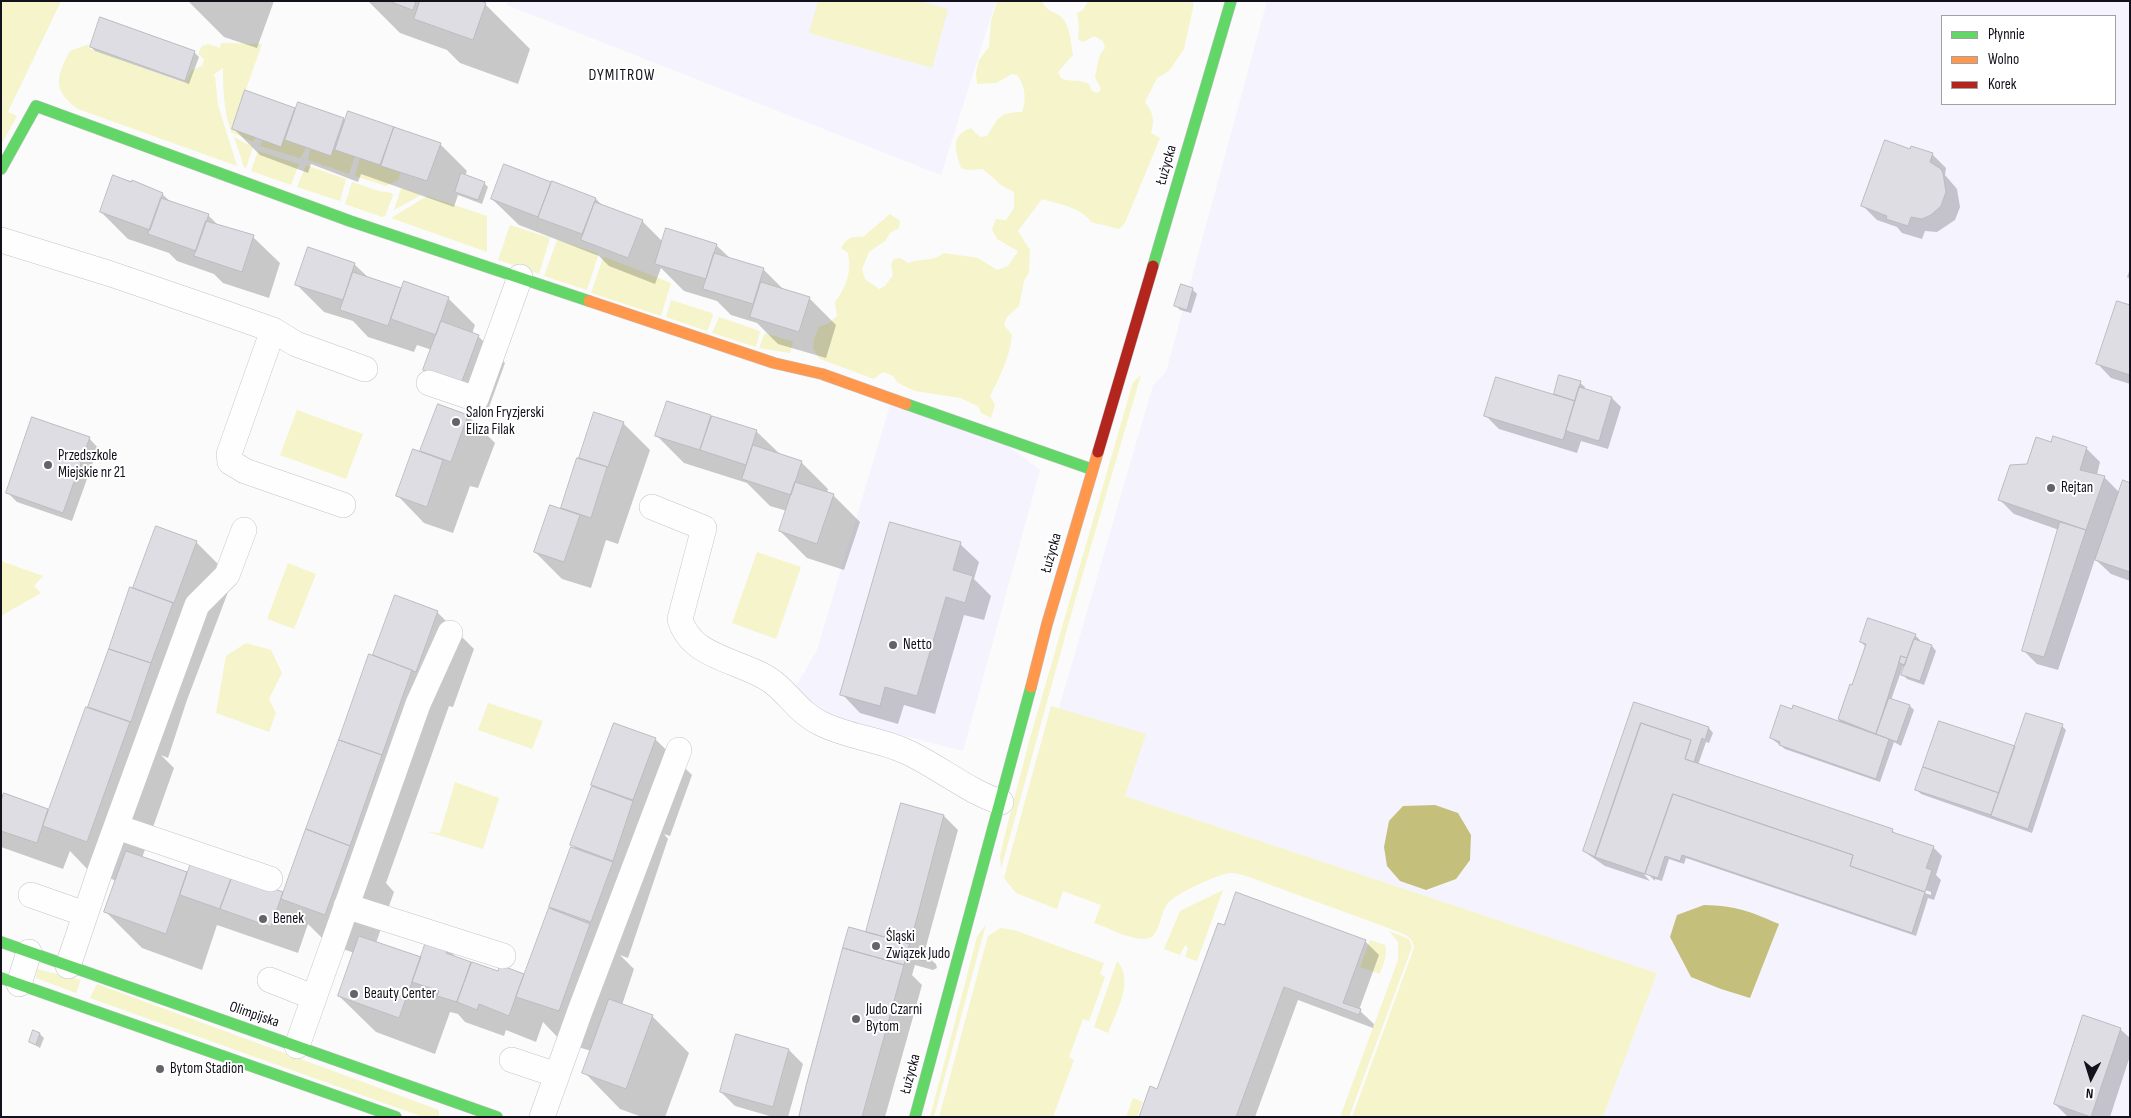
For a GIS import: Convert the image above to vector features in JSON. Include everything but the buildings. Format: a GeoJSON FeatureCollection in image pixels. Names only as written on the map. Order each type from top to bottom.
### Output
{"type":"FeatureCollection","features":[{"type":"Feature","properties":{"kind":"street","name":"Łużycka"},"geometry":{"type":"LineString","coordinates":[[915,1117],[1047,624],[1091,469],[1115,398],[1231,1]]}},
{"type":"Feature","properties":{"kind":"street"},"geometry":{"type":"LineString","coordinates":[[1,169],[36,106],[289,200],[774,363],[822,374],[1091,469]]}},
{"type":"Feature","properties":{"kind":"street"},"geometry":{"type":"LineString","coordinates":[[1,240],[111,274],[273,330],[296,344],[365,369]]}},
{"type":"Feature","properties":{"kind":"street"},"geometry":{"type":"LineString","coordinates":[[429,383],[476,399],[520,277]]}},
{"type":"Feature","properties":{"kind":"street"},"geometry":{"type":"LineString","coordinates":[[273,330],[229,454],[230,462],[245,471],[343,505]]}},
{"type":"Feature","properties":{"kind":"street"},"geometry":{"type":"LineString","coordinates":[[652,507],[704,528],[680,619],[682,628],[691,641],[709,652],[757,673],[774,683],[798,707],[820,723],[904,751],[933,765],[988,798],[1000,802]]}},
{"type":"Feature","properties":{"kind":"street"},"geometry":{"type":"LineString","coordinates":[[68,966],[197,605],[226,575],[244,530]]}},
{"type":"Feature","properties":{"kind":"street"},"geometry":{"type":"LineString","coordinates":[[297,1046],[418,704],[450,633]]}},
{"type":"Feature","properties":{"kind":"street"},"geometry":{"type":"LineString","coordinates":[[542,1117],[679,750]]}},
{"type":"Feature","properties":{"kind":"street"},"geometry":{"type":"LineString","coordinates":[[117,827],[270,879]]}},
{"type":"Feature","properties":{"kind":"street"},"geometry":{"type":"LineString","coordinates":[[31,895],[85,914]]}},
{"type":"Feature","properties":{"kind":"street"},"geometry":{"type":"LineString","coordinates":[[346,906],[503,956]]}},
{"type":"Feature","properties":{"kind":"street","name":"Olimpijska"},"geometry":{"type":"LineString","coordinates":[[1,942],[297,1046],[483,1114]]}},
{"type":"Feature","properties":{"kind":"street"},"geometry":{"type":"LineString","coordinates":[[29,952],[10,981],[396,1117]]}},
{"type":"Feature","properties":{"kind":"street"},"geometry":{"type":"LineString","coordinates":[[270,980],[313,997]]}},
{"type":"Feature","properties":{"kind":"street"},"geometry":{"type":"LineString","coordinates":[[512,1060],[557,1075]]}},
{"type":"Feature","properties":{"kind":"shaded area"},"geometry":{"type":"Polygon","coordinates":[[[507,1],[996,1],[941,175],[507,5],[507,1]]]}},
{"type":"Feature","properties":{"kind":"shaded area"},"geometry":{"type":"Polygon","coordinates":[[[1267,1],[2130,1],[2130,1117],[1603,1117],[1657,973],[1125,796],[1059,708],[1153,385],[1166,372],[1267,1]]]}},
{"type":"Feature","properties":{"kind":"shaded area"},"geometry":{"type":"Polygon","coordinates":[[[890,405],[1007,445],[1040,470],[963,751],[831,717],[795,688],[817,650],[890,405]]]}},
{"type":"Feature","properties":{"kind":"shaded area"},"geometry":{"type":"Polygon","coordinates":[[[1435,805],[1458,813],[1471,835],[1470,860],[1456,879],[1426,890],[1400,881],[1387,866],[1384,847],[1389,821],[1403,806],[1435,805]]]}},
{"type":"Feature","properties":{"kind":"shaded area"},"geometry":{"type":"Polygon","coordinates":[[[1704,905],[1743,910],[1779,924],[1750,998],[1691,977],[1670,937],[1677,915],[1704,905]]]}},
{"type":"Feature","properties":{"kind":"green space"},"geometry":{"type":"Polygon","coordinates":[[[1,1],[61,1],[8,112],[17,116],[1,145],[1,1]]]}},
{"type":"Feature","properties":{"kind":"green space"},"geometry":{"type":"Polygon","coordinates":[[[818,1],[919,1],[948,9],[932,68],[809,33],[818,1]]]}},
{"type":"Feature","properties":{"kind":"green space"},"geometry":{"type":"Polygon","coordinates":[[[997,1],[1042,1],[1048,9],[1060,16],[1068,29],[1073,55],[1058,72],[1061,78],[1085,82],[1089,84],[1092,91],[1098,93],[1101,89],[1095,77],[1099,58],[1105,48],[1103,41],[1094,36],[1083,42],[1078,39],[1077,13],[1083,10],[1088,1],[1193,1],[1193,8],[1184,49],[1169,71],[1157,78],[1145,102],[1152,116],[1151,133],[1160,138],[1125,223],[1119,229],[1091,222],[1075,209],[1042,199],[1018,231],[1030,250],[1029,272],[1024,281],[1019,306],[1007,317],[1004,325],[1012,335],[1011,343],[1004,366],[990,396],[995,405],[991,418],[981,413],[978,406],[960,398],[915,391],[898,383],[893,376],[883,372],[874,379],[820,359],[813,349],[814,338],[819,327],[829,323],[837,316],[835,302],[845,285],[849,273],[848,253],[841,248],[850,238],[863,237],[890,214],[900,221],[899,228],[890,233],[885,241],[869,252],[862,269],[865,279],[879,289],[885,286],[893,275],[891,264],[894,259],[900,258],[908,263],[936,258],[944,253],[978,258],[997,270],[1008,266],[1018,251],[997,239],[992,229],[996,219],[1006,220],[1014,208],[1014,192],[1002,186],[983,169],[968,170],[961,168],[956,150],[959,135],[964,131],[971,128],[980,137],[987,136],[1000,117],[1008,113],[1022,112],[1024,107],[1023,88],[1017,75],[1012,74],[996,83],[977,84],[976,73],[979,60],[989,47],[991,21],[997,1]]]}},
{"type":"Feature","properties":{"kind":"green space"},"geometry":{"type":"Polygon","coordinates":[[[221,43],[262,44],[232,129],[256,137],[253,142],[231,132],[224,100],[223,68],[212,76],[215,76],[218,105],[237,166],[78,109],[64,96],[60,89],[59,83],[62,68],[70,51],[89,44],[88,48],[185,83],[192,70],[202,66],[204,59],[198,54],[202,46],[208,44],[220,48],[221,43]]]}},
{"type":"Feature","properties":{"kind":"green space"},"geometry":{"type":"Polygon","coordinates":[[[234,137],[253,147],[246,168],[244,167],[234,137]]]}},
{"type":"Feature","properties":{"kind":"green space"},"geometry":{"type":"Polygon","coordinates":[[[262,140],[283,140],[306,147],[299,158],[260,146],[262,140]]]}},
{"type":"Feature","properties":{"kind":"green space"},"geometry":{"type":"Polygon","coordinates":[[[310,149],[331,156],[333,149],[355,156],[349,174],[308,160],[310,149]]]}},
{"type":"Feature","properties":{"kind":"green space"},"geometry":{"type":"Polygon","coordinates":[[[258,151],[299,164],[291,185],[251,171],[258,151]]]}},
{"type":"Feature","properties":{"kind":"green space"},"geometry":{"type":"Polygon","coordinates":[[[360,158],[401,172],[398,180],[386,186],[355,176],[360,158]]]}},
{"type":"Feature","properties":{"kind":"green space"},"geometry":{"type":"Polygon","coordinates":[[[306,165],[346,179],[340,201],[297,187],[306,165]]]}},
{"type":"Feature","properties":{"kind":"green space"},"geometry":{"type":"Polygon","coordinates":[[[352,182],[379,191],[392,193],[393,195],[385,216],[382,217],[345,204],[352,182]]]}},
{"type":"Feature","properties":{"kind":"green space"},"geometry":{"type":"Polygon","coordinates":[[[401,189],[421,195],[394,210],[401,189]]]}},
{"type":"Feature","properties":{"kind":"green space"},"geometry":{"type":"Polygon","coordinates":[[[427,196],[487,216],[487,252],[391,218],[427,196]]]}},
{"type":"Feature","properties":{"kind":"green space"},"geometry":{"type":"Polygon","coordinates":[[[510,225],[550,238],[539,274],[498,260],[510,225]]]}},
{"type":"Feature","properties":{"kind":"green space"},"geometry":{"type":"Polygon","coordinates":[[[557,240],[597,253],[598,256],[587,290],[544,276],[557,240]]]}},
{"type":"Feature","properties":{"kind":"green space"},"geometry":{"type":"Polygon","coordinates":[[[605,257],[671,283],[661,316],[591,293],[603,258],[605,257]]]}},
{"type":"Feature","properties":{"kind":"green space"},"geometry":{"type":"Polygon","coordinates":[[[671,300],[712,313],[713,316],[707,331],[666,317],[671,300]]]}},
{"type":"Feature","properties":{"kind":"green space"},"geometry":{"type":"Polygon","coordinates":[[[719,317],[760,331],[756,347],[712,333],[719,317]]]}},
{"type":"Feature","properties":{"kind":"green space"},"geometry":{"type":"Polygon","coordinates":[[[765,333],[791,341],[793,343],[790,353],[759,348],[765,333]]]}},
{"type":"Feature","properties":{"kind":"green space"},"geometry":{"type":"Polygon","coordinates":[[[1141,375],[1074,604],[1001,869],[1000,857],[1003,842],[1030,738],[1133,382],[1141,375]]]}},
{"type":"Feature","properties":{"kind":"green space"},"geometry":{"type":"Polygon","coordinates":[[[297,410],[363,434],[346,479],[280,455],[297,410]]]}},
{"type":"Feature","properties":{"kind":"green space"},"geometry":{"type":"Polygon","coordinates":[[[757,552],[801,567],[776,639],[732,623],[757,552]]]}},
{"type":"Feature","properties":{"kind":"green space"},"geometry":{"type":"Polygon","coordinates":[[[1,561],[43,576],[34,586],[41,593],[1,616],[1,561]]]}},
{"type":"Feature","properties":{"kind":"green space"},"geometry":{"type":"Polygon","coordinates":[[[288,563],[316,574],[294,629],[267,619],[288,563]]]}},
{"type":"Feature","properties":{"kind":"green space"},"geometry":{"type":"Polygon","coordinates":[[[246,643],[271,650],[282,673],[269,699],[276,713],[269,732],[216,713],[226,656],[246,643]]]}},
{"type":"Feature","properties":{"kind":"green space"},"geometry":{"type":"Polygon","coordinates":[[[488,703],[543,721],[532,749],[478,730],[488,703]]]}},
{"type":"Feature","properties":{"kind":"green space"},"geometry":{"type":"Polygon","coordinates":[[[1051,706],[1146,734],[1125,796],[1657,973],[1603,1117],[1352,1117],[1414,948],[1412,940],[1391,929],[1249,877],[1233,873],[1207,880],[1173,899],[1165,907],[1158,928],[1153,936],[1142,939],[1128,936],[1094,923],[1101,905],[1063,891],[1057,909],[1016,893],[1004,878],[1051,706]]]}},
{"type":"Feature","properties":{"kind":"green space"},"geometry":{"type":"Polygon","coordinates":[[[455,782],[499,798],[483,849],[428,832],[440,833],[455,782]]]}},
{"type":"Feature","properties":{"kind":"green space"},"geometry":{"type":"Polygon","coordinates":[[[1223,890],[1197,961],[1185,957],[1188,948],[1185,945],[1180,955],[1164,949],[1180,911],[1223,890]]]}},
{"type":"Feature","properties":{"kind":"green space"},"geometry":{"type":"Polygon","coordinates":[[[986,924],[934,1117],[930,1117],[977,937],[986,924]]]}},
{"type":"Feature","properties":{"kind":"green space"},"geometry":{"type":"Polygon","coordinates":[[[1001,928],[1014,930],[1104,963],[1100,974],[1105,977],[1089,1021],[1083,1019],[1069,1057],[1074,1060],[1053,1117],[939,1117],[988,936],[1001,928]]]}},
{"type":"Feature","properties":{"kind":"green space"},"geometry":{"type":"Polygon","coordinates":[[[1389,931],[1409,939],[1412,947],[1349,1117],[1340,1117],[1398,960],[1399,943],[1389,931]]]}},
{"type":"Feature","properties":{"kind":"green space"},"geometry":{"type":"Polygon","coordinates":[[[1370,940],[1385,945],[1386,956],[1380,974],[1360,967],[1370,940]]]}},
{"type":"Feature","properties":{"kind":"green space"},"geometry":{"type":"Polygon","coordinates":[[[1117,961],[1122,969],[1124,987],[1119,1006],[1108,1033],[1094,1027],[1117,961]]]}},
{"type":"Feature","properties":{"kind":"green space"},"geometry":{"type":"Polygon","coordinates":[[[37,969],[81,980],[76,993],[36,978],[37,969]]]}},
{"type":"Feature","properties":{"kind":"green space"},"geometry":{"type":"Polygon","coordinates":[[[97,984],[439,1110],[439,1117],[423,1117],[90,998],[97,984]]]}},
{"type":"Feature","properties":{"kind":"green space"},"geometry":{"type":"Polygon","coordinates":[[[1133,1098],[1143,1102],[1137,1117],[1126,1117],[1133,1098]]]}},
{"type":"Feature","properties":{"kind":"traffic: fast"},"geometry":{"type":"LineString","coordinates":[[1153,266],[1231,1]]}},
{"type":"Feature","properties":{"kind":"traffic: fast"},"geometry":{"type":"LineString","coordinates":[[1,169],[36,106],[350,221],[589,301]]}},
{"type":"Feature","properties":{"kind":"traffic: fast"},"geometry":{"type":"LineString","coordinates":[[906,404],[1091,469]]}},
{"type":"Feature","properties":{"kind":"traffic: fast"},"geometry":{"type":"LineString","coordinates":[[915,1117],[1031,687]]}},
{"type":"Feature","properties":{"kind":"traffic: fast"},"geometry":{"type":"LineString","coordinates":[[1,942],[497,1117]]}},
{"type":"Feature","properties":{"kind":"traffic: fast"},"geometry":{"type":"LineString","coordinates":[[1,978],[396,1117]]}},
{"type":"Feature","properties":{"kind":"traffic: slow"},"geometry":{"type":"LineString","coordinates":[[589,301],[774,363],[822,374],[906,404]]}},
{"type":"Feature","properties":{"kind":"traffic: slow"},"geometry":{"type":"LineString","coordinates":[[1031,687],[1047,624],[1098,452]]}},
{"type":"Feature","properties":{"kind":"traffic: jam"},"geometry":{"type":"LineString","coordinates":[[1098,452],[1153,266]]}},
{"type":"Feature","properties":{"kind":"place","name":"Salon Fryzjerski Eliza Filak"},"geometry":{"type":"Point","coordinates":[456,422]}},
{"type":"Feature","properties":{"kind":"place","name":"Przedszkole Miejskie nr 21"},"geometry":{"type":"Point","coordinates":[48,465]}},
{"type":"Feature","properties":{"kind":"place","name":"Rejtan"},"geometry":{"type":"Point","coordinates":[2051,488]}},
{"type":"Feature","properties":{"kind":"place","name":"Netto"},"geometry":{"type":"Point","coordinates":[893,645]}},
{"type":"Feature","properties":{"kind":"place","name":"Benek"},"geometry":{"type":"Point","coordinates":[263,919]}},
{"type":"Feature","properties":{"kind":"place","name":"Śląski Związek Judo"},"geometry":{"type":"Point","coordinates":[876,946]}},
{"type":"Feature","properties":{"kind":"place","name":"Beauty Center"},"geometry":{"type":"Point","coordinates":[354,994]}},
{"type":"Feature","properties":{"kind":"place","name":"Judo Czarni Bytom"},"geometry":{"type":"Point","coordinates":[856,1019]}},
{"type":"Feature","properties":{"kind":"place","name":"Bytom Stadion"},"geometry":{"type":"Point","coordinates":[160,1069]}},
{"type":"Feature","properties":{"kind":"district","name":"DYMITROW"},"geometry":{"type":"Point","coordinates":[622,76]}}]}
